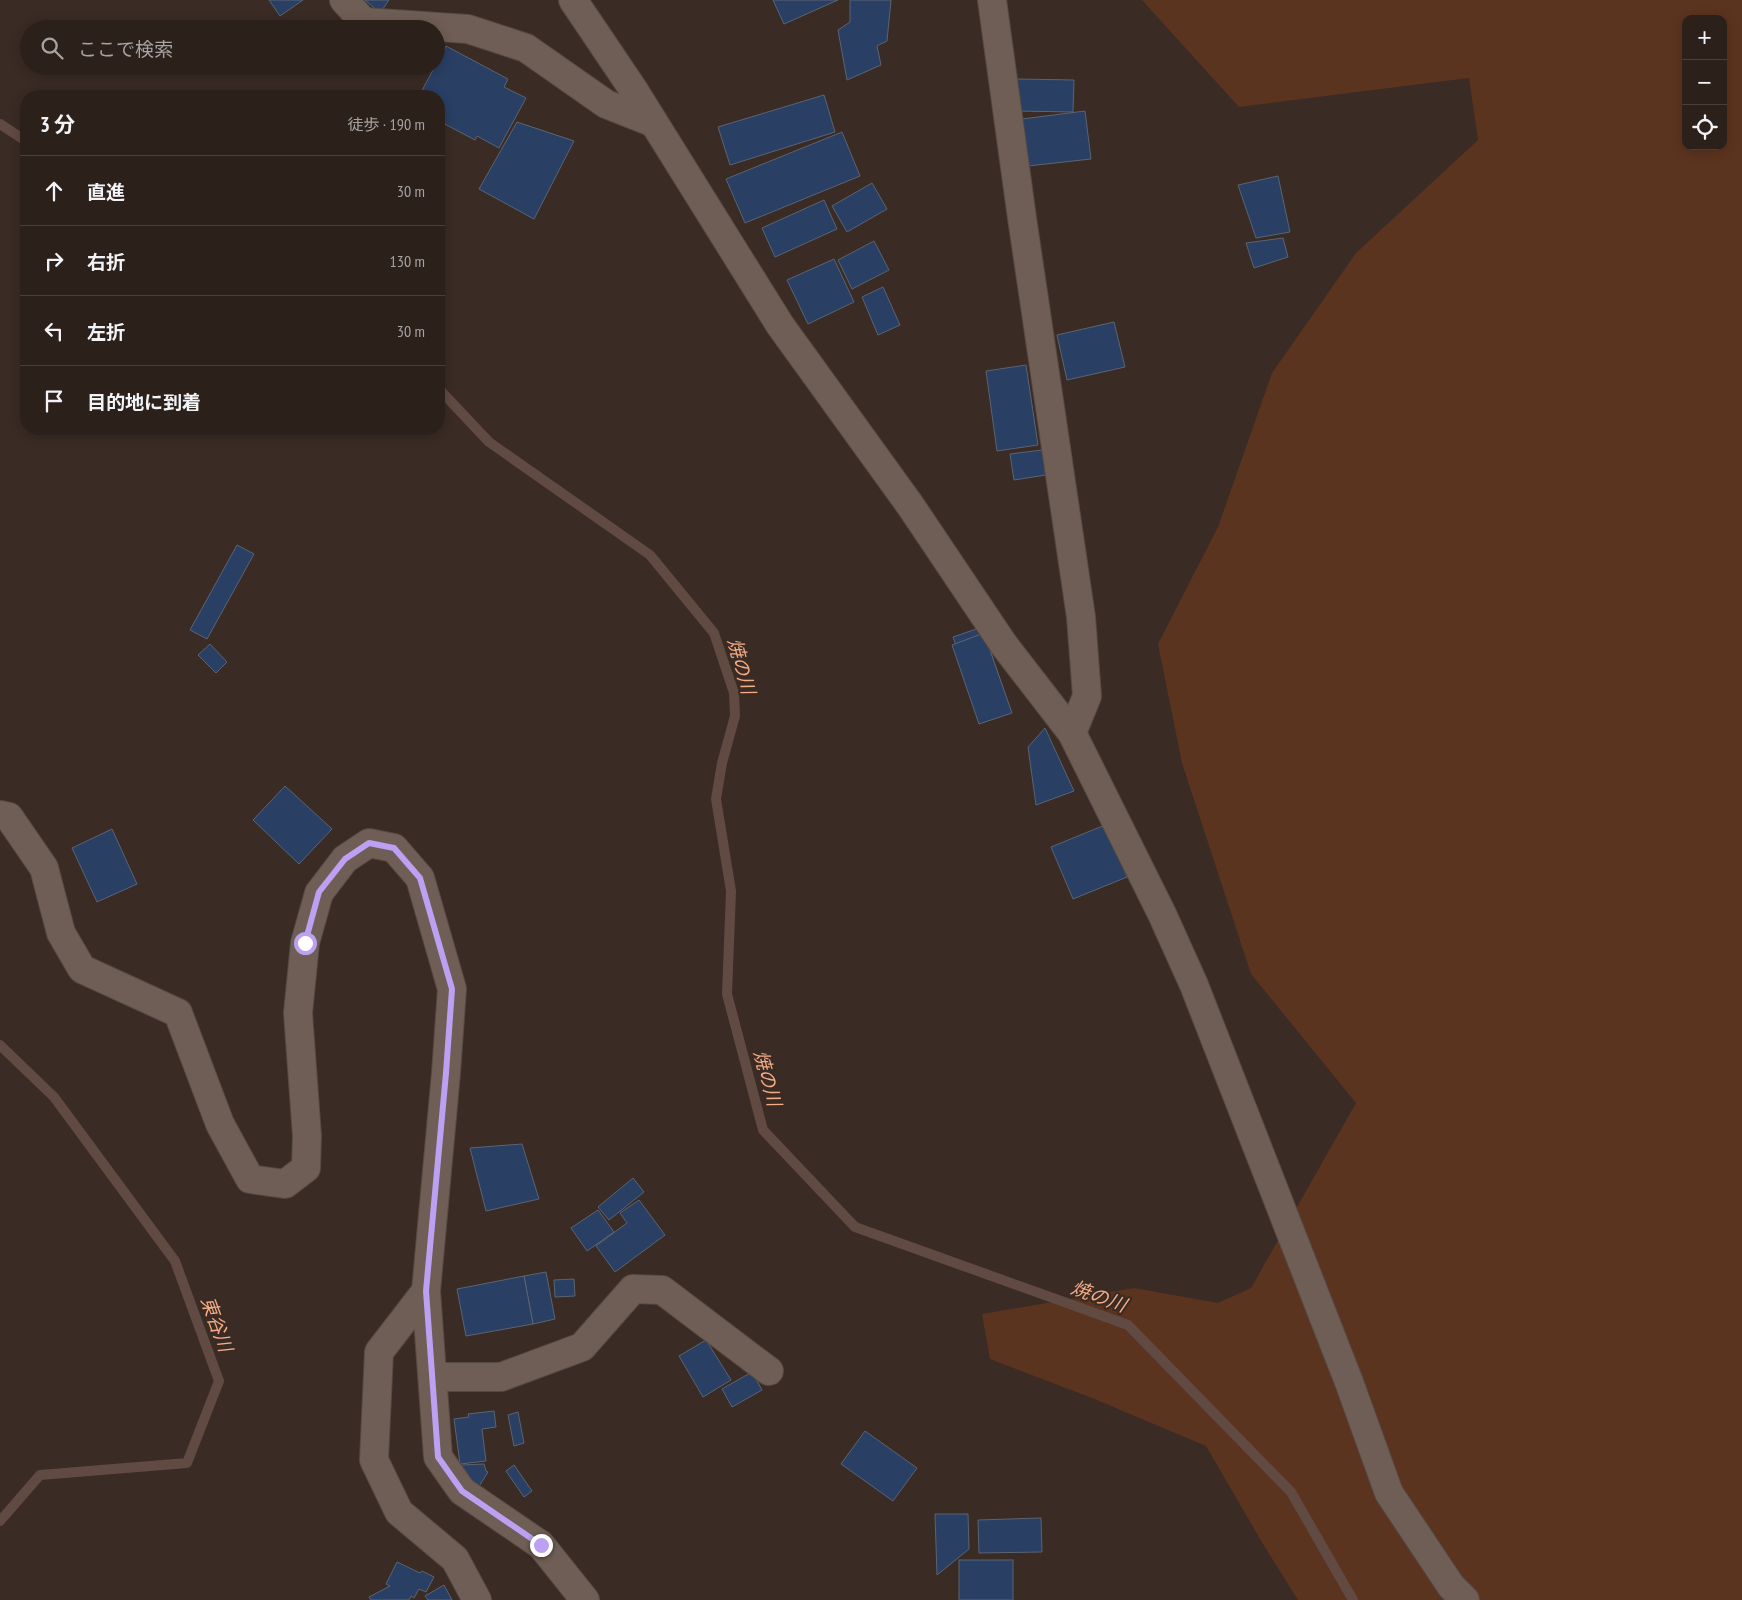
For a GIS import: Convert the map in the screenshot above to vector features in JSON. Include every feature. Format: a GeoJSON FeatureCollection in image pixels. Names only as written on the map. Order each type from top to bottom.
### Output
{"type":"FeatureCollection","features":[{"type":"Feature","properties":{"kind":"street"},"geometry":{"type":"LineString","coordinates":[[344,0],[362,20]]}},
{"type":"Feature","properties":{"kind":"street"},"geometry":{"type":"LineString","coordinates":[[573,0],[654,123],[780,325],[910,505],[1004,645],[1072,734],[1162,914],[1194,985],[1349,1382],[1389,1493],[1451,1586],[1465,1600]]}},
{"type":"Feature","properties":{"kind":"street"},"geometry":{"type":"LineString","coordinates":[[992,0],[1020,209],[1081,617],[1087,696],[1072,734]]}},
{"type":"Feature","properties":{"kind":"street"},"geometry":{"type":"LineString","coordinates":[[445,27],[468,29],[526,48],[606,104],[654,123]]}},
{"type":"Feature","properties":{"kind":"street"},"geometry":{"type":"LineString","coordinates":[[0,815],[9,817],[44,868],[61,933],[82,968],[178,1013],[220,1124],[250,1179],[285,1184],[306,1168],[307,1136],[298,1013],[305,943],[319,892],[345,859],[369,843],[394,848],[420,878],[452,989],[426,1291],[438,1457],[462,1491],[541,1545],[585,1600]]}},
{"type":"Feature","properties":{"kind":"street"},"geometry":{"type":"LineString","coordinates":[[433,1377],[501,1377],[582,1347],[633,1289],[662,1290],[769,1371]]}},
{"type":"Feature","properties":{"kind":"street"},"geometry":{"type":"LineString","coordinates":[[426,1291],[379,1352],[374,1460],[399,1512],[455,1559],[477,1600]]}},
{"type":"Feature","properties":{"kind":"shaded area"},"geometry":{"type":"Polygon","coordinates":[[[1142,0],[1742,0],[1742,1600],[1298,1600],[1206,1446],[1092,1398],[990,1359],[982,1314],[1134,1288],[1218,1303],[1251,1288],[1356,1103],[1251,974],[1182,763],[1158,644],[1218,527],[1272,373],[1356,253],[1478,140],[1469,78],[1239,107],[1142,0]]]}},
{"type":"Feature","properties":{"kind":"building"},"geometry":{"type":"Polygon","coordinates":[[[269,0],[303,0],[280,16],[269,0]]]}},
{"type":"Feature","properties":{"kind":"building"},"geometry":{"type":"Polygon","coordinates":[[[365,0],[389,0],[380,13],[365,0]]]}},
{"type":"Feature","properties":{"kind":"building"},"geometry":{"type":"Polygon","coordinates":[[[773,0],[838,0],[784,24],[773,0]]]}},
{"type":"Feature","properties":{"kind":"building"},"geometry":{"type":"Polygon","coordinates":[[[850,0],[891,0],[887,41],[877,46],[881,65],[847,80],[838,30],[850,22],[850,0]]]}},
{"type":"Feature","properties":{"kind":"building"},"geometry":{"type":"Polygon","coordinates":[[[446,46],[508,79],[504,87],[526,98],[499,148],[477,136],[475,140],[445,124],[445,90],[422,90],[430,75],[445,75],[446,46]]]}},
{"type":"Feature","properties":{"kind":"building"},"geometry":{"type":"Polygon","coordinates":[[[1017,79],[1074,80],[1073,112],[1017,111],[1017,79]]]}},
{"type":"Feature","properties":{"kind":"building"},"geometry":{"type":"Polygon","coordinates":[[[824,95],[835,132],[730,165],[718,127],[824,95]]]}},
{"type":"Feature","properties":{"kind":"building"},"geometry":{"type":"Polygon","coordinates":[[[1085,111],[1091,159],[1028,166],[1022,119],[1085,111]]]}},
{"type":"Feature","properties":{"kind":"building"},"geometry":{"type":"Polygon","coordinates":[[[517,122],[574,141],[534,219],[479,189],[517,122]]]}},
{"type":"Feature","properties":{"kind":"building"},"geometry":{"type":"Polygon","coordinates":[[[842,132],[860,176],[745,223],[726,179],[842,132]]]}},
{"type":"Feature","properties":{"kind":"building"},"geometry":{"type":"Polygon","coordinates":[[[1278,176],[1290,232],[1256,238],[1238,185],[1278,176]]]}},
{"type":"Feature","properties":{"kind":"building"},"geometry":{"type":"Polygon","coordinates":[[[872,183],[887,209],[847,232],[832,206],[872,183]]]}},
{"type":"Feature","properties":{"kind":"building"},"geometry":{"type":"Polygon","coordinates":[[[824,200],[837,229],[775,257],[762,228],[824,200]]]}},
{"type":"Feature","properties":{"kind":"building"},"geometry":{"type":"Polygon","coordinates":[[[1283,238],[1288,257],[1254,268],[1246,243],[1283,238]]]}},
{"type":"Feature","properties":{"kind":"building"},"geometry":{"type":"Polygon","coordinates":[[[874,241],[889,270],[852,289],[838,260],[874,241]]]}},
{"type":"Feature","properties":{"kind":"building"},"geometry":{"type":"Polygon","coordinates":[[[834,259],[854,302],[808,324],[787,280],[834,259]]]}},
{"type":"Feature","properties":{"kind":"building"},"geometry":{"type":"Polygon","coordinates":[[[883,287],[900,325],[878,335],[862,297],[883,287]]]}},
{"type":"Feature","properties":{"kind":"building"},"geometry":{"type":"Polygon","coordinates":[[[1114,322],[1125,367],[1067,380],[1057,335],[1114,322]]]}},
{"type":"Feature","properties":{"kind":"building"},"geometry":{"type":"Polygon","coordinates":[[[1026,365],[1038,445],[997,451],[986,371],[1026,365]]]}},
{"type":"Feature","properties":{"kind":"building"},"geometry":{"type":"Polygon","coordinates":[[[1042,450],[1046,475],[1014,480],[1010,454],[1042,450]]]}},
{"type":"Feature","properties":{"kind":"building"},"geometry":{"type":"Polygon","coordinates":[[[237,545],[254,554],[207,639],[190,630],[237,545]]]}},
{"type":"Feature","properties":{"kind":"building"},"geometry":{"type":"Polygon","coordinates":[[[982,627],[1010,709],[982,719],[953,637],[982,627]]]}},
{"type":"Feature","properties":{"kind":"building"},"geometry":{"type":"Polygon","coordinates":[[[984,633],[1012,713],[979,724],[952,645],[984,633]]]}},
{"type":"Feature","properties":{"kind":"building"},"geometry":{"type":"Polygon","coordinates":[[[210,644],[227,662],[216,673],[198,655],[210,644]]]}},
{"type":"Feature","properties":{"kind":"building"},"geometry":{"type":"Polygon","coordinates":[[[1045,728],[1074,791],[1036,805],[1028,747],[1045,728]]]}},
{"type":"Feature","properties":{"kind":"building"},"geometry":{"type":"Polygon","coordinates":[[[285,786],[332,829],[299,864],[253,820],[285,786]]]}},
{"type":"Feature","properties":{"kind":"building"},"geometry":{"type":"Polygon","coordinates":[[[1105,825],[1127,877],[1073,899],[1051,847],[1105,825]]]}},
{"type":"Feature","properties":{"kind":"building"},"geometry":{"type":"Polygon","coordinates":[[[112,829],[137,884],[97,902],[72,848],[112,829]]]}},
{"type":"Feature","properties":{"kind":"building"},"geometry":{"type":"Polygon","coordinates":[[[522,1144],[539,1199],[486,1211],[470,1148],[522,1144]]]}},
{"type":"Feature","properties":{"kind":"building"},"geometry":{"type":"Polygon","coordinates":[[[633,1178],[644,1192],[609,1220],[598,1207],[633,1178]]]}},
{"type":"Feature","properties":{"kind":"building"},"geometry":{"type":"Polygon","coordinates":[[[639,1200],[665,1235],[615,1272],[596,1246],[627,1223],[620,1213],[639,1200]]]}},
{"type":"Feature","properties":{"kind":"building"},"geometry":{"type":"Polygon","coordinates":[[[598,1210],[614,1232],[587,1251],[571,1228],[598,1210]]]}},
{"type":"Feature","properties":{"kind":"building"},"geometry":{"type":"Polygon","coordinates":[[[546,1272],[555,1319],[533,1324],[524,1276],[546,1272]]]}},
{"type":"Feature","properties":{"kind":"building"},"geometry":{"type":"Polygon","coordinates":[[[524,1276],[533,1324],[466,1336],[457,1289],[524,1276]]]}},
{"type":"Feature","properties":{"kind":"building"},"geometry":{"type":"Polygon","coordinates":[[[574,1279],[575,1296],[555,1297],[554,1280],[574,1279]]]}},
{"type":"Feature","properties":{"kind":"building"},"geometry":{"type":"Polygon","coordinates":[[[706,1340],[731,1380],[703,1397],[679,1356],[706,1340]]]}},
{"type":"Feature","properties":{"kind":"building"},"geometry":{"type":"Polygon","coordinates":[[[752,1372],[762,1390],[732,1407],[722,1389],[752,1372]]]}},
{"type":"Feature","properties":{"kind":"building"},"geometry":{"type":"Polygon","coordinates":[[[494,1411],[496,1427],[482,1429],[486,1461],[460,1464],[454,1419],[469,1417],[468,1414],[494,1411]]]}},
{"type":"Feature","properties":{"kind":"building"},"geometry":{"type":"Polygon","coordinates":[[[518,1412],[524,1443],[514,1446],[508,1415],[518,1412]]]}},
{"type":"Feature","properties":{"kind":"building"},"geometry":{"type":"Polygon","coordinates":[[[865,1431],[917,1468],[893,1501],[841,1464],[865,1431]]]}},
{"type":"Feature","properties":{"kind":"building"},"geometry":{"type":"Polygon","coordinates":[[[484,1464],[488,1472],[478,1488],[459,1468],[462,1465],[484,1464]]]}},
{"type":"Feature","properties":{"kind":"building"},"geometry":{"type":"Polygon","coordinates":[[[514,1465],[532,1491],[524,1497],[506,1471],[514,1465]]]}},
{"type":"Feature","properties":{"kind":"building"},"geometry":{"type":"Polygon","coordinates":[[[935,1514],[968,1514],[969,1549],[937,1575],[935,1514]]]}},
{"type":"Feature","properties":{"kind":"building"},"geometry":{"type":"Polygon","coordinates":[[[1041,1518],[1042,1552],[979,1553],[978,1520],[1041,1518]]]}},
{"type":"Feature","properties":{"kind":"building"},"geometry":{"type":"Polygon","coordinates":[[[959,1560],[1013,1560],[1013,1600],[959,1600],[959,1560]]]}},
{"type":"Feature","properties":{"kind":"building"},"geometry":{"type":"Polygon","coordinates":[[[397,1562],[420,1573],[422,1571],[434,1577],[426,1592],[419,1589],[414,1598],[411,1596],[409,1600],[371,1600],[369,1597],[390,1586],[386,1584],[397,1562]]]}},
{"type":"Feature","properties":{"kind":"building"},"geometry":{"type":"Polygon","coordinates":[[[444,1585],[452,1600],[428,1600],[425,1596],[444,1585]]]}},
{"type":"Feature","properties":{"kind":"waterway","name":"焼の川"},"geometry":{"type":"LineString","coordinates":[[0,124],[20,137]]}},
{"type":"Feature","properties":{"kind":"waterway","name":"焼の川"},"geometry":{"type":"LineString","coordinates":[[445,395],[489,442],[650,555],[714,633],[734,693],[735,716],[722,763],[716,799],[731,891],[727,994],[763,1130],[855,1227],[1128,1325],[1291,1492],[1353,1600]]}},
{"type":"Feature","properties":{"kind":"waterway","name":"東谷川"},"geometry":{"type":"LineString","coordinates":[[0,1045],[54,1097],[175,1261],[219,1381],[187,1463],[40,1475],[0,1521]]}},
{"type":"Feature","properties":{"kind":"route"},"geometry":{"type":"LineString","coordinates":[[305,943],[319,892],[345,859],[369,843],[394,848],[420,878],[452,989],[426,1291],[438,1457],[462,1491],[541,1545]]}}]}
